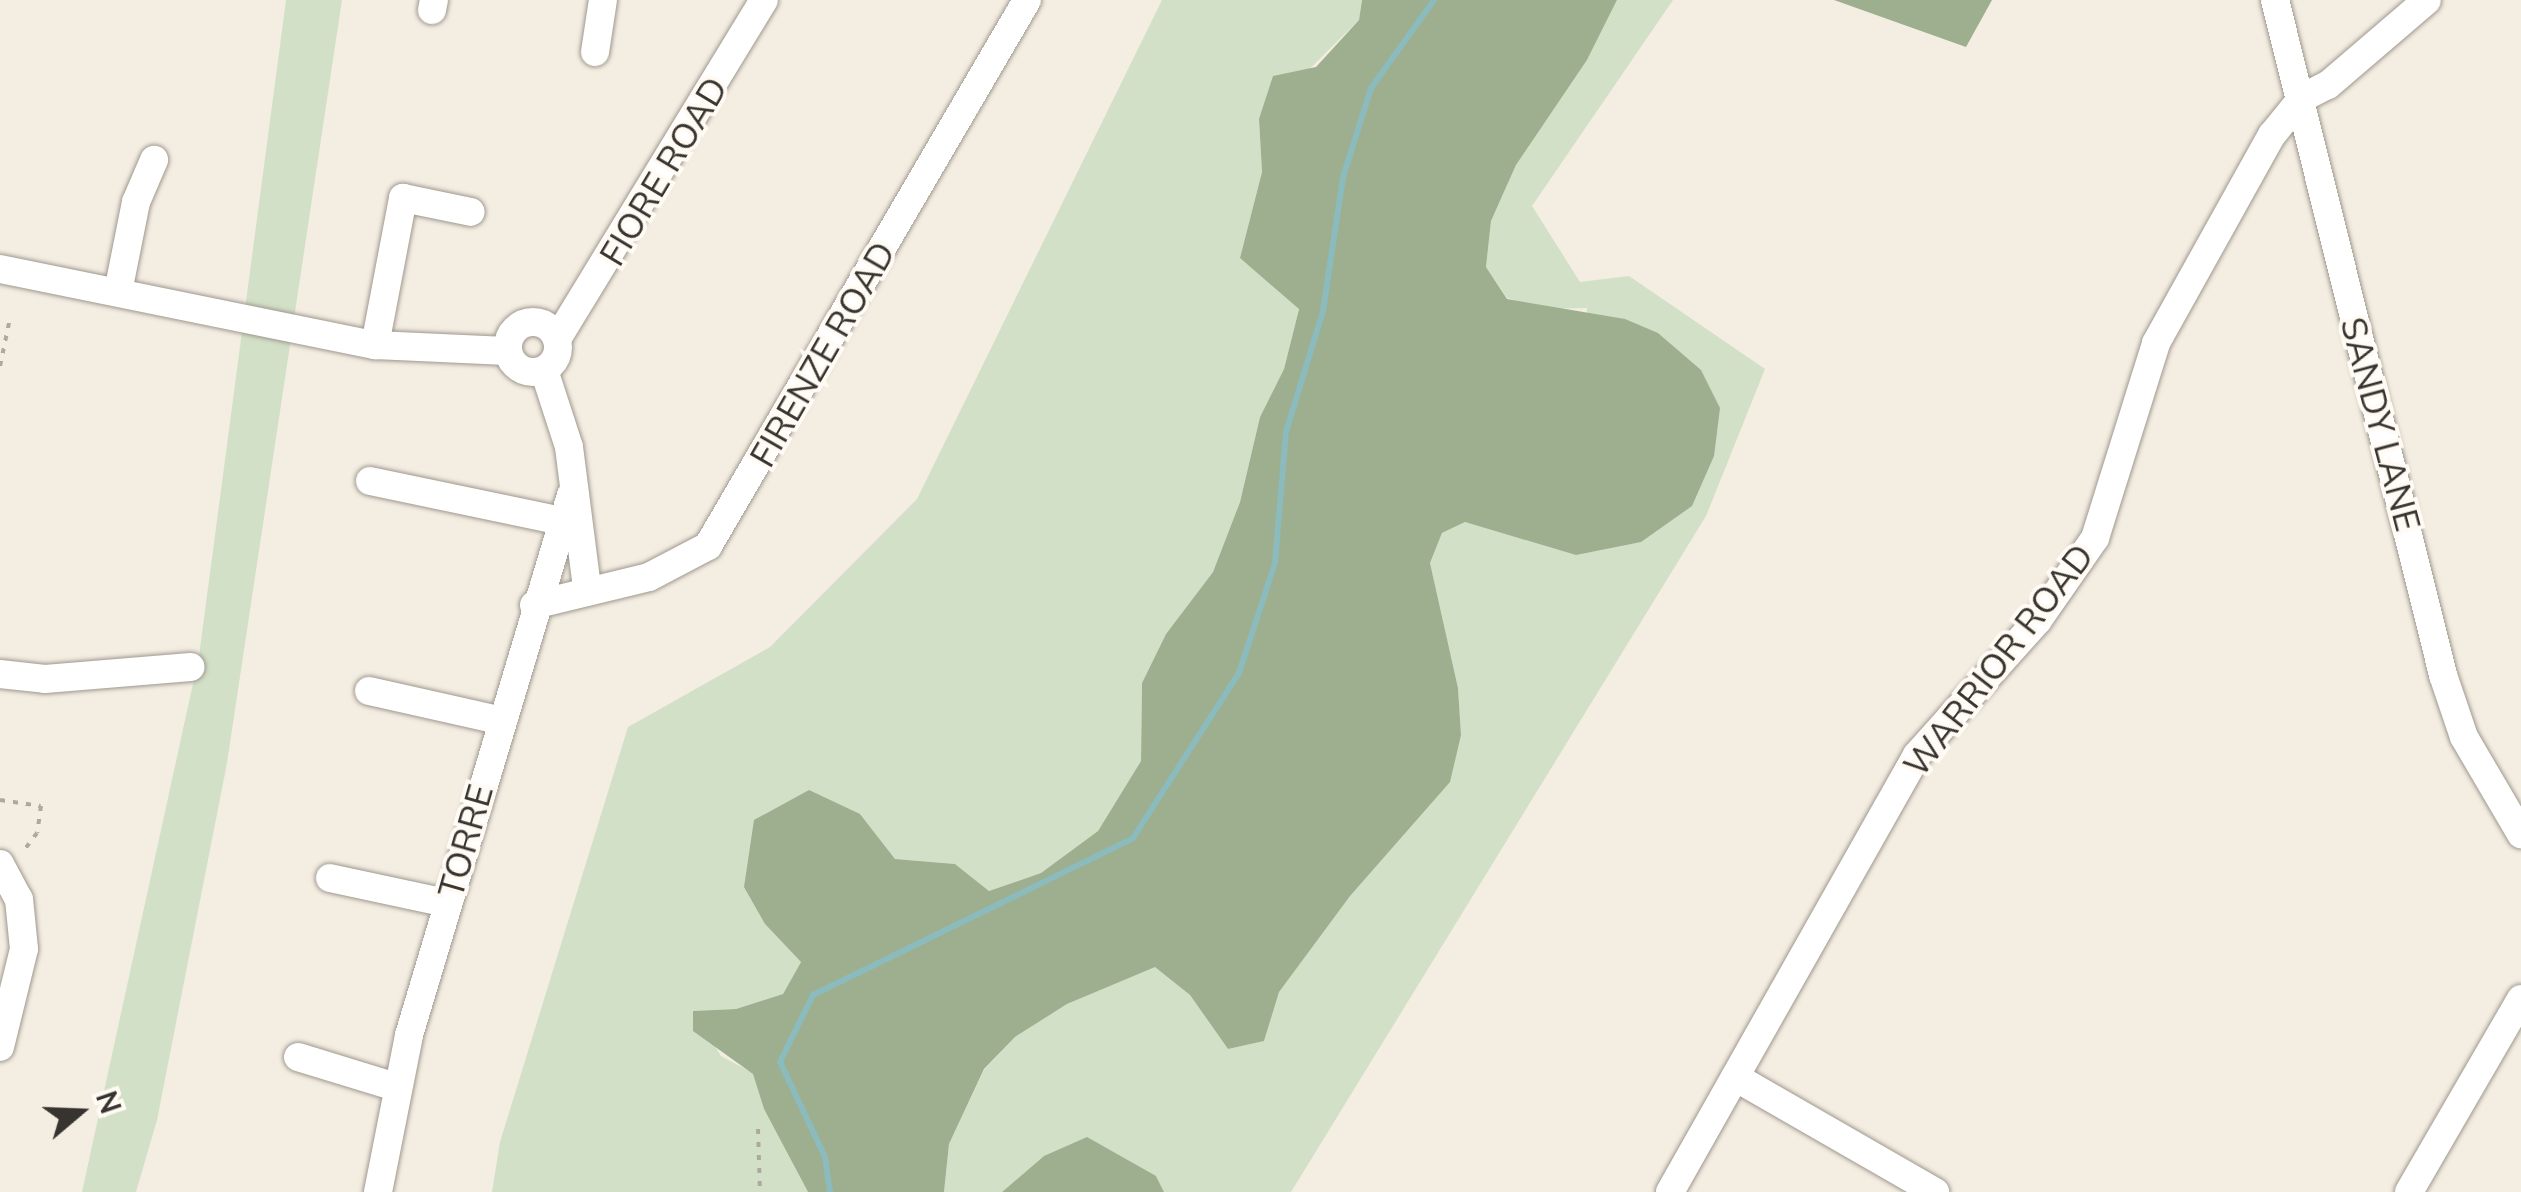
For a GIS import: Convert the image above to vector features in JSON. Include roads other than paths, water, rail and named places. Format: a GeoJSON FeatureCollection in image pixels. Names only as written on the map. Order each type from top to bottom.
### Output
{"type":"FeatureCollection","features":[{"type":"Feature","properties":{"kind":"street"},"geometry":{"type":"LineString","coordinates":[[595,52],[604,0]]}},
{"type":"Feature","properties":{"kind":"street","name":"FIORE ROAD"},"geometry":{"type":"LineString","coordinates":[[544,370],[558,354],[557,339],[764,0]]}},
{"type":"Feature","properties":{"kind":"street","name":"FIRENZE ROAD"},"geometry":{"type":"LineString","coordinates":[[534,605],[586,588],[626,584],[678,567],[721,530],[1026,0]]}},
{"type":"Feature","properties":{"kind":"street","name":"SANDY LANE"},"geometry":{"type":"LineString","coordinates":[[2275,0],[2302,98],[2380,439],[2443,674],[2464,736],[2521,834]]}},
{"type":"Feature","properties":{"kind":"street","name":"WARRIOR ROAD"},"geometry":{"type":"LineString","coordinates":[[1670,1192],[1917,755],[2038,620],[2095,538],[2162,331],[2272,135],[2302,98],[2328,86],[2426,0]]}},
{"type":"Feature","properties":{"kind":"street"},"geometry":{"type":"LineString","coordinates":[[118,292],[136,202],[154,160]]}},
{"type":"Feature","properties":{"kind":"street"},"geometry":{"type":"LineString","coordinates":[[376,345],[403,198],[472,212]]}},
{"type":"Feature","properties":{"kind":"street"},"geometry":{"type":"LineString","coordinates":[[0,269],[376,345],[508,351]]}},
{"type":"Feature","properties":{"kind":"street"},"geometry":{"type":"LineString","coordinates":[[544,370],[522,370],[508,351],[513,330],[532,321],[557,339]]}},
{"type":"Feature","properties":{"kind":"street","name":"TORRE"},"geometry":{"type":"LineString","coordinates":[[544,370],[566,432],[570,514],[586,588]]}},
{"type":"Feature","properties":{"kind":"street"},"geometry":{"type":"LineString","coordinates":[[370,481],[570,514]]}},
{"type":"Feature","properties":{"kind":"street","name":"TORRE"},"geometry":{"type":"LineString","coordinates":[[378,1192],[396,1087],[447,903],[534,605],[570,514]]}},
{"type":"Feature","properties":{"kind":"street"},"geometry":{"type":"LineString","coordinates":[[0,674],[45,678],[192,667]]}},
{"type":"Feature","properties":{"kind":"street"},"geometry":{"type":"LineString","coordinates":[[369,691],[499,720]]}},
{"type":"Feature","properties":{"kind":"street"},"geometry":{"type":"LineString","coordinates":[[0,1047],[24,949],[4,867]]}},
{"type":"Feature","properties":{"kind":"street"},"geometry":{"type":"LineString","coordinates":[[330,878],[447,903]]}},
{"type":"Feature","properties":{"kind":"street"},"geometry":{"type":"LineString","coordinates":[[2408,1192],[2521,1000]]}},
{"type":"Feature","properties":{"kind":"street"},"geometry":{"type":"LineString","coordinates":[[298,1057],[396,1087]]}},
{"type":"Feature","properties":{"kind":"street"},"geometry":{"type":"LineString","coordinates":[[1736,1077],[1934,1192]]}},
{"type":"Feature","properties":{"kind":"waterway"},"geometry":{"type":"LineString","coordinates":[[830,1192],[825,1157],[780,1062],[813,995],[1133,838],[1239,673],[1275,563],[1286,432],[1323,311],[1343,177],[1371,88],[1434,0]]}}]}
